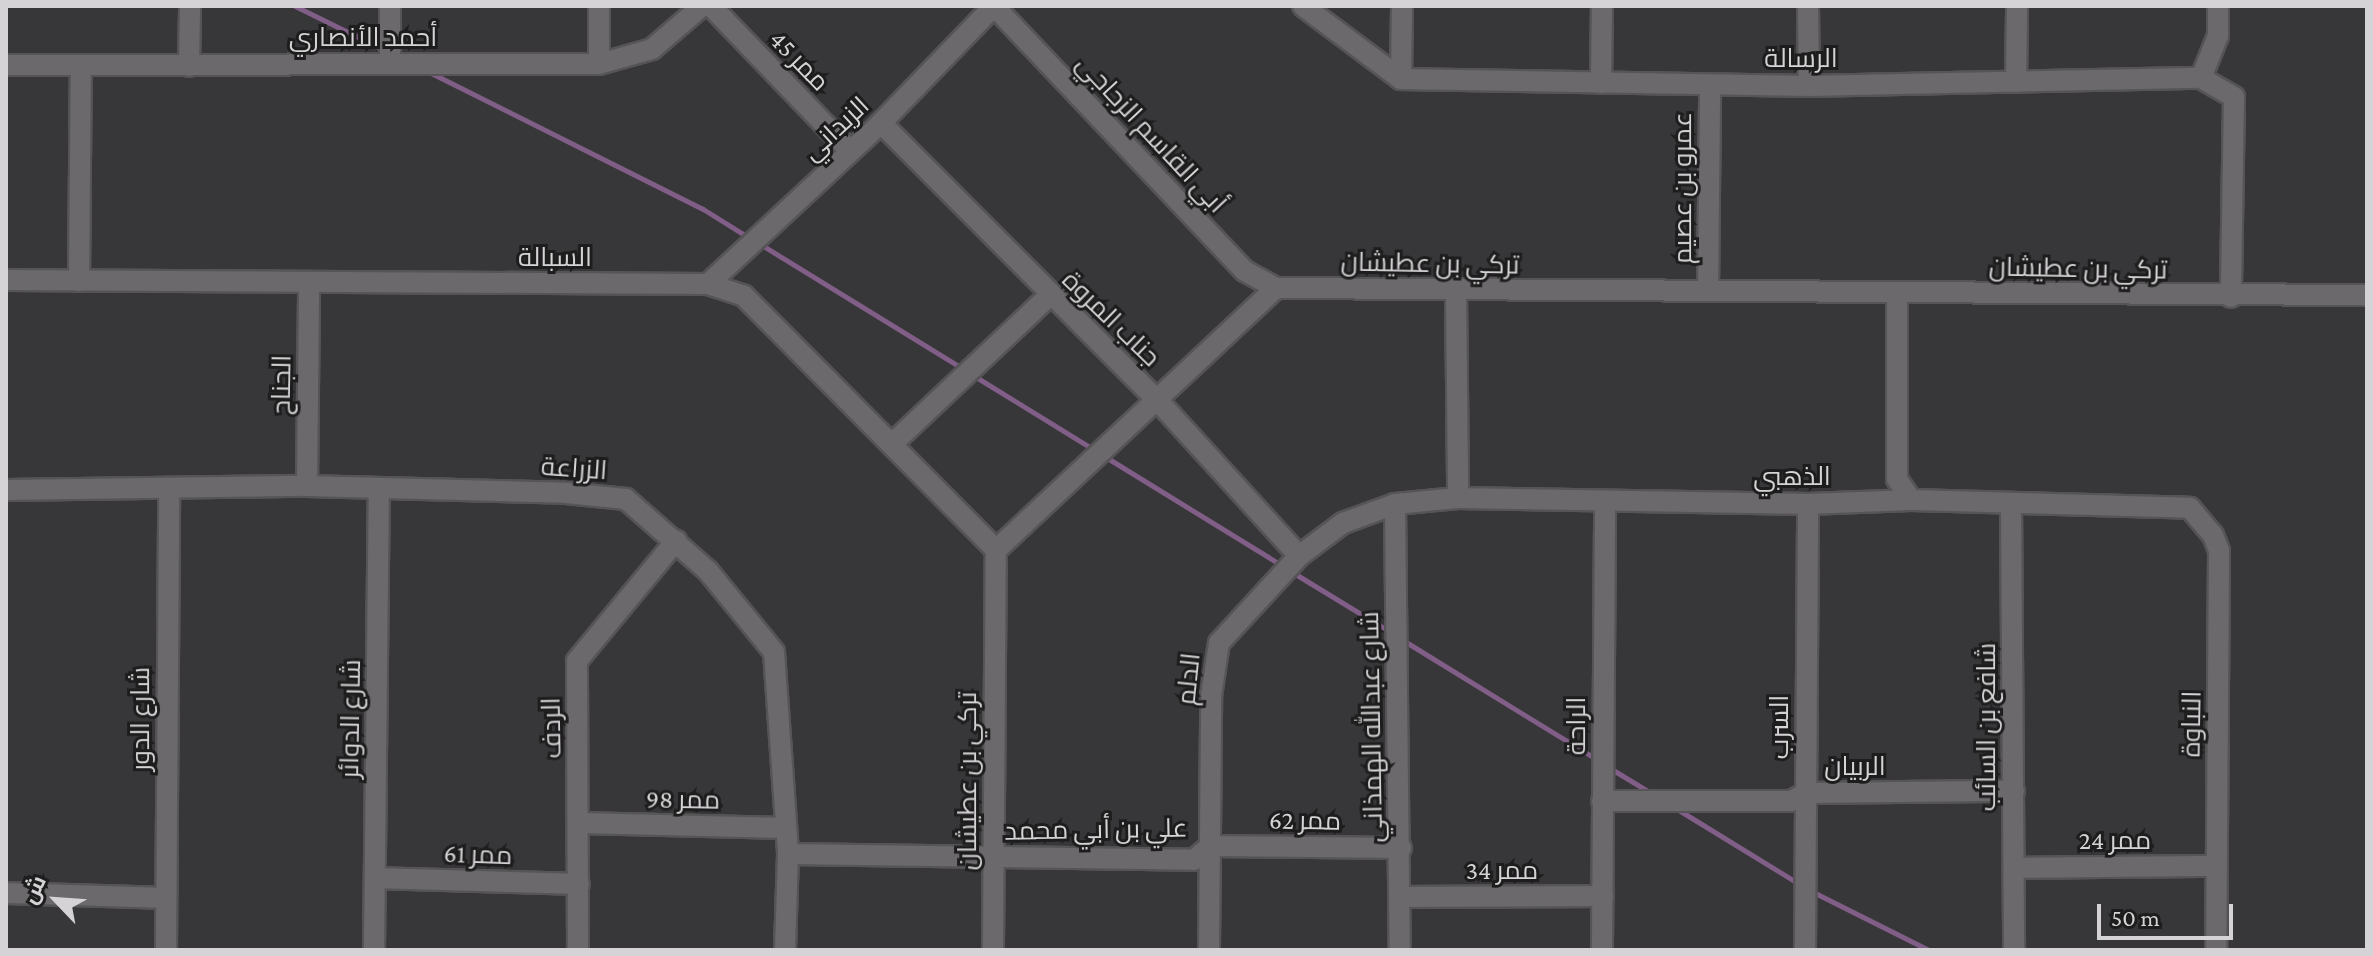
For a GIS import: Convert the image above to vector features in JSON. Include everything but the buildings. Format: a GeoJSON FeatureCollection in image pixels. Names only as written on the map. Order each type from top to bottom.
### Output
{"type":"FeatureCollection","features":[{"type":"Feature","properties":{"kind":"street"},"geometry":{"type":"LineString","coordinates":[[189,66],[190,6]]}},
{"type":"Feature","properties":{"kind":"street"},"geometry":{"type":"LineString","coordinates":[[390,6],[390,64]]}},
{"type":"Feature","properties":{"kind":"street"},"geometry":{"type":"LineString","coordinates":[[599,6],[599,64]]}},
{"type":"Feature","properties":{"kind":"street","name":"أحمد الأنصاري"},"geometry":{"type":"LineString","coordinates":[[6,65],[599,64],[652,49],[702,6]]}},
{"type":"Feature","properties":{"kind":"street","name":"ممر 45"},"geometry":{"type":"LineString","coordinates":[[711,6],[850,151]]}},
{"type":"Feature","properties":{"kind":"street","name":"الزبداني"},"geometry":{"type":"LineString","coordinates":[[708,284],[881,123],[994,6]]}},
{"type":"Feature","properties":{"kind":"street","name":"أبي القاسم الزجاجي"},"geometry":{"type":"LineString","coordinates":[[994,6],[1245,271],[1276,288]]}},
{"type":"Feature","properties":{"kind":"street"},"geometry":{"type":"LineString","coordinates":[[1303,6],[1401,79]]}},
{"type":"Feature","properties":{"kind":"street"},"geometry":{"type":"LineString","coordinates":[[1401,79],[1402,6]]}},
{"type":"Feature","properties":{"kind":"street"},"geometry":{"type":"LineString","coordinates":[[1601,83],[1602,6]]}},
{"type":"Feature","properties":{"kind":"street"},"geometry":{"type":"LineString","coordinates":[[1808,6],[1809,86]]}},
{"type":"Feature","properties":{"kind":"street"},"geometry":{"type":"LineString","coordinates":[[2016,82],[2017,6]]}},
{"type":"Feature","properties":{"kind":"street"},"geometry":{"type":"LineString","coordinates":[[2218,6],[2218,36],[2201,78],[2234,97],[2231,297]]}},
{"type":"Feature","properties":{"kind":"street"},"geometry":{"type":"LineString","coordinates":[[79,281],[81,66]]}},
{"type":"Feature","properties":{"kind":"street","name":"الرسالة"},"geometry":{"type":"LineString","coordinates":[[1401,79],[1809,86],[2201,78]]}},
{"type":"Feature","properties":{"kind":"street","name":"عمرو بن عصيم"},"geometry":{"type":"LineString","coordinates":[[1708,291],[1710,85]]}},
{"type":"Feature","properties":{"kind":"street","name":"جناب المروة"},"geometry":{"type":"LineString","coordinates":[[881,123],[1049,296],[1159,402],[1299,556]]}},
{"type":"Feature","properties":{"kind":"street","name":"السبالة"},"geometry":{"type":"LineString","coordinates":[[6,280],[708,284],[744,296],[996,550]]}},
{"type":"Feature","properties":{"kind":"street","name":"الجناح"},"geometry":{"type":"LineString","coordinates":[[307,486],[309,284]]}},
{"type":"Feature","properties":{"kind":"street"},"geometry":{"type":"LineString","coordinates":[[996,550],[1159,402],[1276,288]]}},
{"type":"Feature","properties":{"kind":"street","name":"تركي بن عطيشان"},"geometry":{"type":"LineString","coordinates":[[1276,288],[2231,297],[2367,295]]}},
{"type":"Feature","properties":{"kind":"street"},"geometry":{"type":"LineString","coordinates":[[1456,291],[1458,498]]}},
{"type":"Feature","properties":{"kind":"street"},"geometry":{"type":"LineString","coordinates":[[1897,293],[1897,479],[1911,500]]}},
{"type":"Feature","properties":{"kind":"street"},"geometry":{"type":"LineString","coordinates":[[893,443],[1049,296]]}},
{"type":"Feature","properties":{"kind":"street","name":"الزراعة"},"geometry":{"type":"LineString","coordinates":[[6,490],[307,486],[626,499],[676,541],[734,600],[774,652],[788,854],[785,950]]}},
{"type":"Feature","properties":{"kind":"street","name":"شارع الدوائر"},"geometry":{"type":"LineString","coordinates":[[374,950],[379,488]]}},
{"type":"Feature","properties":{"kind":"street","name":"شارع الدور"},"geometry":{"type":"LineString","coordinates":[[166,950],[169,489]]}},
{"type":"Feature","properties":{"kind":"street","name":"الذهبي"},"geometry":{"type":"LineString","coordinates":[[1395,504],[1458,498],[1808,504],[1911,500],[2190,508]]}},
{"type":"Feature","properties":{"kind":"street","name":"الراحة"},"geometry":{"type":"LineString","coordinates":[[1602,950],[1605,502]]}},
{"type":"Feature","properties":{"kind":"street","name":"شافع بن السائب"},"geometry":{"type":"LineString","coordinates":[[2011,503],[2014,950]]}},
{"type":"Feature","properties":{"kind":"street","name":"الدلم"},"geometry":{"type":"LineString","coordinates":[[1209,950],[1214,658],[1229,628],[1299,556],[1343,523],[1395,504]]}},
{"type":"Feature","properties":{"kind":"street","name":"شارع عبدالله الهمذاني"},"geometry":{"type":"LineString","coordinates":[[1395,504],[1400,950]]}},
{"type":"Feature","properties":{"kind":"street","name":"السرب"},"geometry":{"type":"LineString","coordinates":[[1805,950],[1808,504]]}},
{"type":"Feature","properties":{"kind":"street","name":"النباوة"},"geometry":{"type":"LineString","coordinates":[[2190,508],[2219,551],[2216,950]]}},
{"type":"Feature","properties":{"kind":"street","name":"الردف"},"geometry":{"type":"LineString","coordinates":[[578,950],[580,823],[577,661],[676,541]]}},
{"type":"Feature","properties":{"kind":"street","name":"تركي بن عطيشان"},"geometry":{"type":"LineString","coordinates":[[993,950],[996,550]]}},
{"type":"Feature","properties":{"kind":"street","name":"الربيان"},"geometry":{"type":"LineString","coordinates":[[1602,801],[1791,801],[1806,793],[2014,791]]}},
{"type":"Feature","properties":{"kind":"street","name":"ممر 98"},"geometry":{"type":"LineString","coordinates":[[580,823],[785,828]]}},
{"type":"Feature","properties":{"kind":"street","name":"ممر 62"},"geometry":{"type":"LineString","coordinates":[[1210,846],[1401,848]]}},
{"type":"Feature","properties":{"kind":"street","name":"علي بن أبي محمد"},"geometry":{"type":"LineString","coordinates":[[788,854],[1194,860],[1210,846]]}},
{"type":"Feature","properties":{"kind":"street","name":"ممر 24"},"geometry":{"type":"LineString","coordinates":[[2014,868],[2216,866]]}},
{"type":"Feature","properties":{"kind":"street","name":"ممر 61"},"geometry":{"type":"LineString","coordinates":[[375,878],[579,884]]}},
{"type":"Feature","properties":{"kind":"street"},"geometry":{"type":"LineString","coordinates":[[6,893],[166,898]]}},
{"type":"Feature","properties":{"kind":"street","name":"ممر 34"},"geometry":{"type":"LineString","coordinates":[[1401,897],[1603,896]]}},
{"type":"Feature","properties":{"kind":"waterway"},"geometry":{"type":"LineString","coordinates":[[295,6],[384,50]]}},
{"type":"Feature","properties":{"kind":"waterway"},"geometry":{"type":"LineString","coordinates":[[427,71],[703,209],[748,237]]}},
{"type":"Feature","properties":{"kind":"waterway"},"geometry":{"type":"LineString","coordinates":[[760,244],[963,369]]}},
{"type":"Feature","properties":{"kind":"waterway"},"geometry":{"type":"LineString","coordinates":[[971,374],[1096,451]]}},
{"type":"Feature","properties":{"kind":"waterway"},"geometry":{"type":"LineString","coordinates":[[1104,456],[1283,566]]}},
{"type":"Feature","properties":{"kind":"waterway"},"geometry":{"type":"LineString","coordinates":[[1292,572],[1392,633]]}},
{"type":"Feature","properties":{"kind":"waterway"},"geometry":{"type":"LineString","coordinates":[[1401,639],[1596,759]]}},
{"type":"Feature","properties":{"kind":"waterway"},"geometry":{"type":"LineString","coordinates":[[1608,767],[1651,793]]}},
{"type":"Feature","properties":{"kind":"waterway"},"geometry":{"type":"LineString","coordinates":[[1677,809],[1801,885]]}},
{"type":"Feature","properties":{"kind":"waterway"},"geometry":{"type":"LineString","coordinates":[[1813,892],[1929,950]]}}]}
